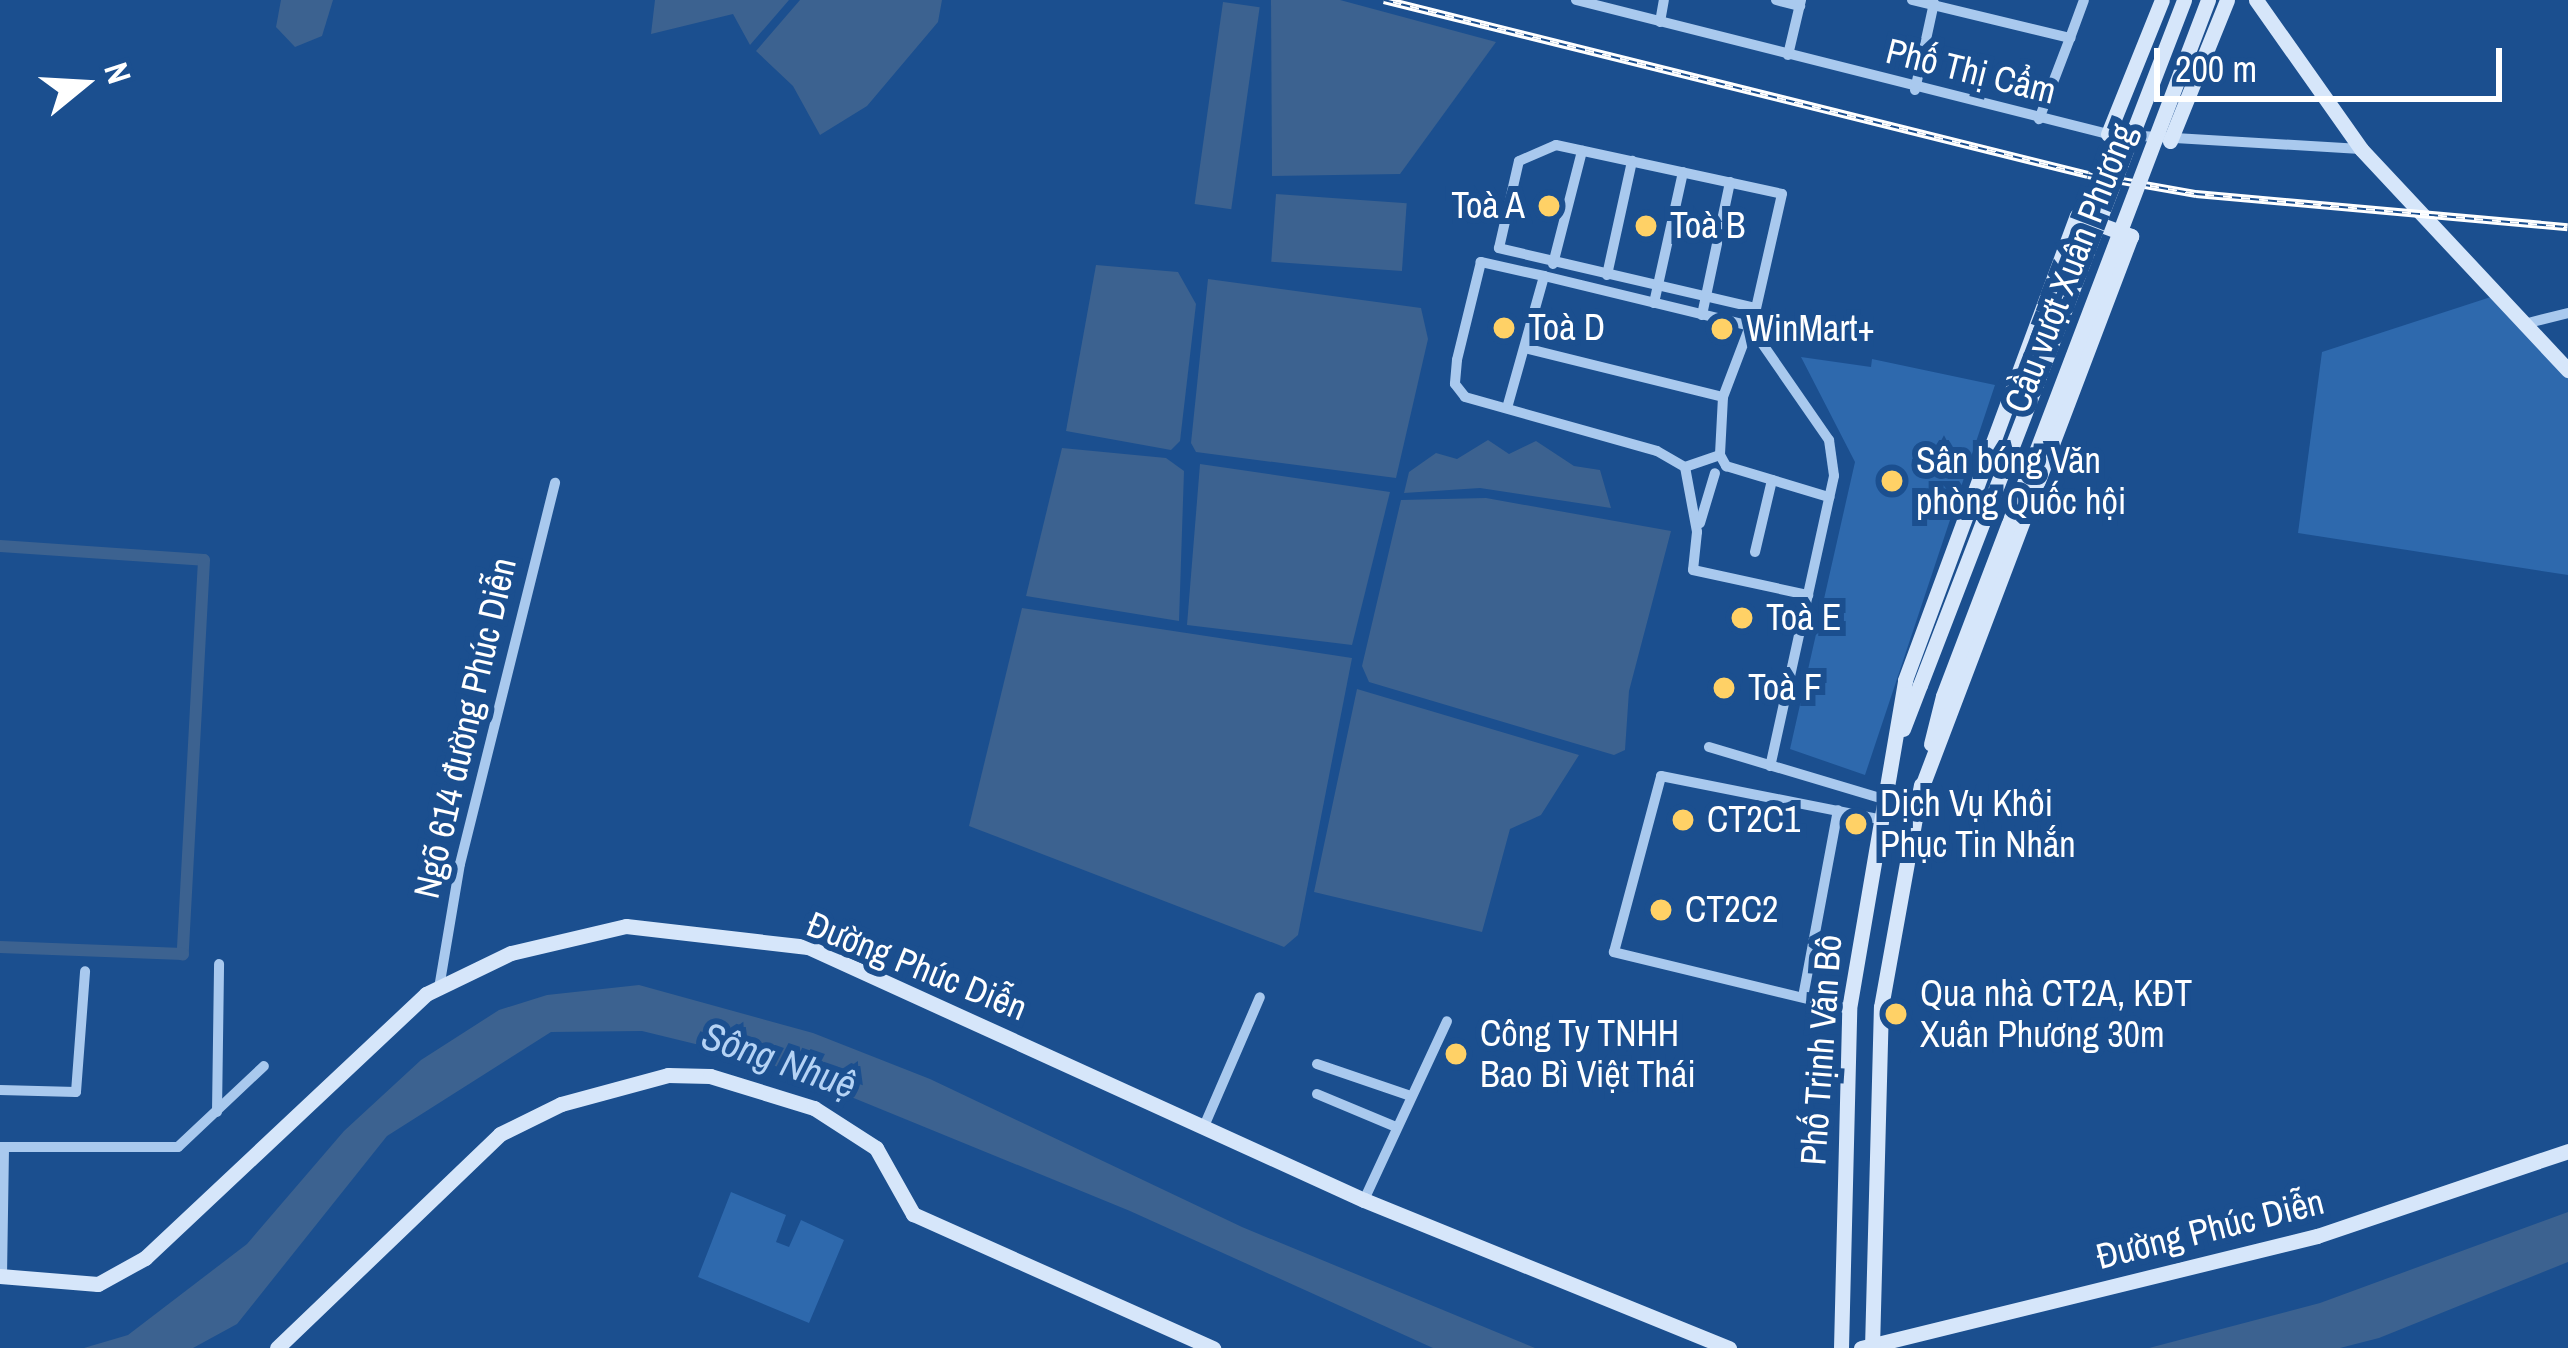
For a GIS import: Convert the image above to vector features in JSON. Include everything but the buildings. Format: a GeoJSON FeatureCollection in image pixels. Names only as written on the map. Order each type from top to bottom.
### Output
{"type":"FeatureCollection","features":[{"type":"Feature","properties":{"kind":"main road"},"geometry":{"type":"LineString","coordinates":[[2108,134],[2162,0]]}},
{"type":"Feature","properties":{"kind":"main road","name":"Cầu vượt Xuân Phương"},"geometry":{"type":"LineString","coordinates":[[1921,685],[2184,0]]}},
{"type":"Feature","properties":{"kind":"main road","name":"Cầu vượt Xuân Phương"},"geometry":{"type":"LineString","coordinates":[[1943,695],[2208,0]]}},
{"type":"Feature","properties":{"kind":"main road"},"geometry":{"type":"LineString","coordinates":[[2170,141],[2227,0]]}},
{"type":"Feature","properties":{"kind":"main road"},"geometry":{"type":"LineString","coordinates":[[2256,0],[2361,149],[2549,318],[2568,370]]}},
{"type":"Feature","properties":{"kind":"main road","name":"Phố Trịnh Văn Bô"},"geometry":{"type":"LineString","coordinates":[[1841,1348],[1849,1009],[1878,819],[1932,596],[2077,216],[2132,236],[1919,794]]}},
{"type":"Feature","properties":{"kind":"main road","name":"Phố Trịnh Văn Bô"},"geometry":{"type":"LineString","coordinates":[[1891,760],[1921,685]]}},
{"type":"Feature","properties":{"kind":"main road","name":"Phố Trịnh Văn Bô"},"geometry":{"type":"LineString","coordinates":[[1868,1347],[1881,1006],[1919,794],[1943,695]]}},
{"type":"Feature","properties":{"kind":"main road","name":"Đường Phúc Diễn"},"geometry":{"type":"LineString","coordinates":[[1,1276],[98,1284],[145,1258],[439,988],[511,953],[626,926],[808,947],[1364,1200],[1729,1348]]}},
{"type":"Feature","properties":{"kind":"main road"},"geometry":{"type":"LineString","coordinates":[[277,1348],[500,1134],[561,1103],[668,1076],[710,1076],[814,1108],[876,1148],[913,1214],[1213,1348]]}},
{"type":"Feature","properties":{"kind":"main road","name":"Đường Phúc Diễn"},"geometry":{"type":"LineString","coordinates":[[1868,1347],[2317,1236],[2568,1151]]}},
{"type":"Feature","properties":{"kind":"street","name":"Phố Thị Cẩm"},"geometry":{"type":"LineString","coordinates":[[1576,0],[1915,90],[2108,134],[2361,149]]}},
{"type":"Feature","properties":{"kind":"street"},"geometry":{"type":"LineString","coordinates":[[1660,22],[1664,0]]}},
{"type":"Feature","properties":{"kind":"street"},"geometry":{"type":"LineString","coordinates":[[1776,0],[1801,3],[1787,55]]}},
{"type":"Feature","properties":{"kind":"street"},"geometry":{"type":"LineString","coordinates":[[1912,0],[2070,38]]}},
{"type":"Feature","properties":{"kind":"street"},"geometry":{"type":"LineString","coordinates":[[2039,118],[2084,0]]}},
{"type":"Feature","properties":{"kind":"street"},"geometry":{"type":"LineString","coordinates":[[1915,90],[1934,3]]}},
{"type":"Feature","properties":{"kind":"street"},"geometry":{"type":"LineString","coordinates":[[1538,146],[1632,161],[1783,194],[1756,308],[1499,248],[1519,161],[1538,146]]}},
{"type":"Feature","properties":{"kind":"street"},"geometry":{"type":"LineString","coordinates":[[1507,408],[1554,260],[1582,151]]}},
{"type":"Feature","properties":{"kind":"street"},"geometry":{"type":"LineString","coordinates":[[1603,290],[1632,161]]}},
{"type":"Feature","properties":{"kind":"street"},"geometry":{"type":"LineString","coordinates":[[1654,303],[1683,172]]}},
{"type":"Feature","properties":{"kind":"street"},"geometry":{"type":"LineString","coordinates":[[1702,315],[1730,182]]}},
{"type":"Feature","properties":{"kind":"street"},"geometry":{"type":"LineString","coordinates":[[1770,766],[1829,497],[1829,440],[1750,326],[1481,262],[1455,384],[1465,397],[1684,467],[1720,465],[1829,497]]}},
{"type":"Feature","properties":{"kind":"street"},"geometry":{"type":"LineString","coordinates":[[1697,532],[1720,465],[1724,397],[1750,326]]}},
{"type":"Feature","properties":{"kind":"street"},"geometry":{"type":"LineString","coordinates":[[1525,348],[1724,397]]}},
{"type":"Feature","properties":{"kind":"street"},"geometry":{"type":"LineString","coordinates":[[1693,488],[1720,465]]}},
{"type":"Feature","properties":{"kind":"street"},"geometry":{"type":"LineString","coordinates":[[1684,467],[1693,488],[1697,532],[1693,570],[1808,595]]}},
{"type":"Feature","properties":{"kind":"street"},"geometry":{"type":"LineString","coordinates":[[1755,552],[1772,480]]}},
{"type":"Feature","properties":{"kind":"street","name":"Ngõ 614 đường Phúc Diễn"},"geometry":{"type":"LineString","coordinates":[[439,988],[460,864],[555,483]]}},
{"type":"Feature","properties":{"kind":"street"},"geometry":{"type":"LineString","coordinates":[[1709,748],[1883,800]]}},
{"type":"Feature","properties":{"kind":"street"},"geometry":{"type":"LineString","coordinates":[[1849,1009],[1614,952],[1661,776],[1878,819]]}},
{"type":"Feature","properties":{"kind":"street"},"geometry":{"type":"LineString","coordinates":[[1803,998],[1838,810]]}},
{"type":"Feature","properties":{"kind":"street"},"geometry":{"type":"LineString","coordinates":[[217,1112],[219,964]]}},
{"type":"Feature","properties":{"kind":"street"},"geometry":{"type":"LineString","coordinates":[[0,1090],[76,1092],[85,971]]}},
{"type":"Feature","properties":{"kind":"street"},"geometry":{"type":"LineString","coordinates":[[1205,1124],[1260,998]]}},
{"type":"Feature","properties":{"kind":"street"},"geometry":{"type":"LineString","coordinates":[[1364,1200],[1447,1021]]}},
{"type":"Feature","properties":{"kind":"street"},"geometry":{"type":"LineString","coordinates":[[1317,1064],[1411,1096]]}},
{"type":"Feature","properties":{"kind":"street"},"geometry":{"type":"LineString","coordinates":[[1,1276],[2,1147],[178,1147],[264,1066]]}},
{"type":"Feature","properties":{"kind":"street"},"geometry":{"type":"LineString","coordinates":[[1317,1094],[1396,1127]]}},
{"type":"Feature","properties":{"kind":"shaded area"},"geometry":{"type":"Polygon","coordinates":[[[2500,294],[2568,370],[2568,575],[2298,533],[2322,352],[2500,294]]]}},
{"type":"Feature","properties":{"kind":"shaded area"},"geometry":{"type":"Polygon","coordinates":[[[1801,357],[1871,367],[1872,359],[1995,385],[1865,775],[1790,749],[1855,462],[1801,357]]]}},
{"type":"Feature","properties":{"kind":"shaded area"},"geometry":{"type":"Polygon","coordinates":[[[731,1192],[786,1215],[776,1242],[789,1247],[801,1220],[844,1240],[809,1323],[698,1277],[731,1192]]]}},
{"type":"Feature","properties":{"kind":"water"},"geometry":{"type":"Polygon","coordinates":[[[281,0],[333,0],[322,36],[295,47],[276,27],[281,0]]]}},
{"type":"Feature","properties":{"kind":"water"},"geometry":{"type":"Polygon","coordinates":[[[655,0],[789,0],[750,45],[733,14],[651,34],[655,0]]]}},
{"type":"Feature","properties":{"kind":"water"},"geometry":{"type":"Polygon","coordinates":[[[800,0],[942,0],[938,22],[867,106],[820,135],[793,86],[756,51],[800,0]]]}},
{"type":"Feature","properties":{"kind":"water"},"geometry":{"type":"Polygon","coordinates":[[[1271,0],[1340,0],[1496,42],[1400,174],[1272,176],[1271,0]]]}},
{"type":"Feature","properties":{"kind":"water"},"geometry":{"type":"Polygon","coordinates":[[[1223,2],[1260,7],[1231,209],[1195,204],[1223,2]]]}},
{"type":"Feature","properties":{"kind":"water"},"geometry":{"type":"Polygon","coordinates":[[[1276,194],[1407,203],[1402,271],[1271,262],[1276,194]]]}},
{"type":"Feature","properties":{"kind":"water"},"geometry":{"type":"Polygon","coordinates":[[[1096,265],[1178,272],[1196,304],[1180,441],[1171,450],[1066,431],[1096,265]]]}},
{"type":"Feature","properties":{"kind":"water"},"geometry":{"type":"Polygon","coordinates":[[[1208,279],[1421,308],[1428,339],[1396,478],[1196,452],[1191,443],[1208,279]]]}},
{"type":"Feature","properties":{"kind":"water"},"geometry":{"type":"Polygon","coordinates":[[[1488,440],[1509,454],[1536,441],[1574,466],[1600,470],[1611,508],[1480,488],[1404,493],[1409,472],[1436,453],[1457,459],[1488,440]]]}},
{"type":"Feature","properties":{"kind":"water"},"geometry":{"type":"Polygon","coordinates":[[[1062,448],[1166,458],[1184,471],[1179,621],[1026,596],[1062,448]]]}},
{"type":"Feature","properties":{"kind":"water"},"geometry":{"type":"Polygon","coordinates":[[[1200,464],[1390,492],[1352,645],[1187,625],[1200,464]]]}},
{"type":"Feature","properties":{"kind":"water"},"geometry":{"type":"Polygon","coordinates":[[[1486,498],[1671,531],[1629,691],[1625,750],[1614,755],[1369,682],[1362,666],[1401,500],[1486,498]]]}},
{"type":"Feature","properties":{"kind":"water"},"geometry":{"type":"Polygon","coordinates":[[[1022,608],[1352,658],[1298,935],[1284,947],[969,826],[1022,608]]]}},
{"type":"Feature","properties":{"kind":"water"},"geometry":{"type":"Polygon","coordinates":[[[1357,689],[1579,755],[1541,815],[1510,829],[1482,932],[1314,892],[1357,689]]]}},
{"type":"Feature","properties":{"kind":"water","name":"Sông Nhuệ"},"geometry":{"type":"Polygon","coordinates":[[[639,985],[813,1033],[930,1079],[1242,1227],[1535,1348],[1433,1348],[1130,1211],[761,1060],[642,1031],[551,1032],[387,1136],[237,1324],[193,1348],[84,1348],[128,1335],[247,1244],[344,1131],[421,1060],[499,1010],[547,995],[639,985]]]}},
{"type":"Feature","properties":{"kind":"water"},"geometry":{"type":"Polygon","coordinates":[[[2568,1212],[2568,1262],[2379,1338],[2340,1348],[2149,1348],[2320,1303],[2568,1212]]]}},
{"type":"Feature","properties":{"kind":"waterway"},"geometry":{"type":"LineString","coordinates":[[0,546],[204,560],[183,954],[0,947]]}},
{"type":"Feature","properties":{"kind":"railway"},"geometry":{"type":"LineString","coordinates":[[1384,0],[2088,175],[2196,194],[2568,227]]}},
{"type":"Feature","properties":{"kind":"place","name":"Toà A"},"geometry":{"type":"Point","coordinates":[1549,206]}},
{"type":"Feature","properties":{"kind":"place","name":"Toà B"},"geometry":{"type":"Point","coordinates":[1646,226]}},
{"type":"Feature","properties":{"kind":"place","name":"Toà D"},"geometry":{"type":"Point","coordinates":[1504,328]}},
{"type":"Feature","properties":{"kind":"place","name":"WinMart+"},"geometry":{"type":"Point","coordinates":[1722,329]}},
{"type":"Feature","properties":{"kind":"place","name":"Sân bóng Văn phòng Quốc hội"},"geometry":{"type":"Point","coordinates":[1892,481]}},
{"type":"Feature","properties":{"kind":"place","name":"Toà E"},"geometry":{"type":"Point","coordinates":[1742,618]}},
{"type":"Feature","properties":{"kind":"place","name":"Toà F"},"geometry":{"type":"Point","coordinates":[1724,688]}},
{"type":"Feature","properties":{"kind":"place","name":"CT2C1"},"geometry":{"type":"Point","coordinates":[1683,820]}},
{"type":"Feature","properties":{"kind":"place","name":"Dịch Vụ Khôi Phục Tin Nhắn"},"geometry":{"type":"Point","coordinates":[1856,824]}},
{"type":"Feature","properties":{"kind":"place","name":"CT2C2"},"geometry":{"type":"Point","coordinates":[1661,910]}},
{"type":"Feature","properties":{"kind":"place","name":"Qua nhà CT2A, KĐT Xuân Phương 30m"},"geometry":{"type":"Point","coordinates":[1896,1014]}},
{"type":"Feature","properties":{"kind":"place","name":"Công Ty TNHH Bao Bì Việt Thái"},"geometry":{"type":"Point","coordinates":[1456,1054]}}]}
